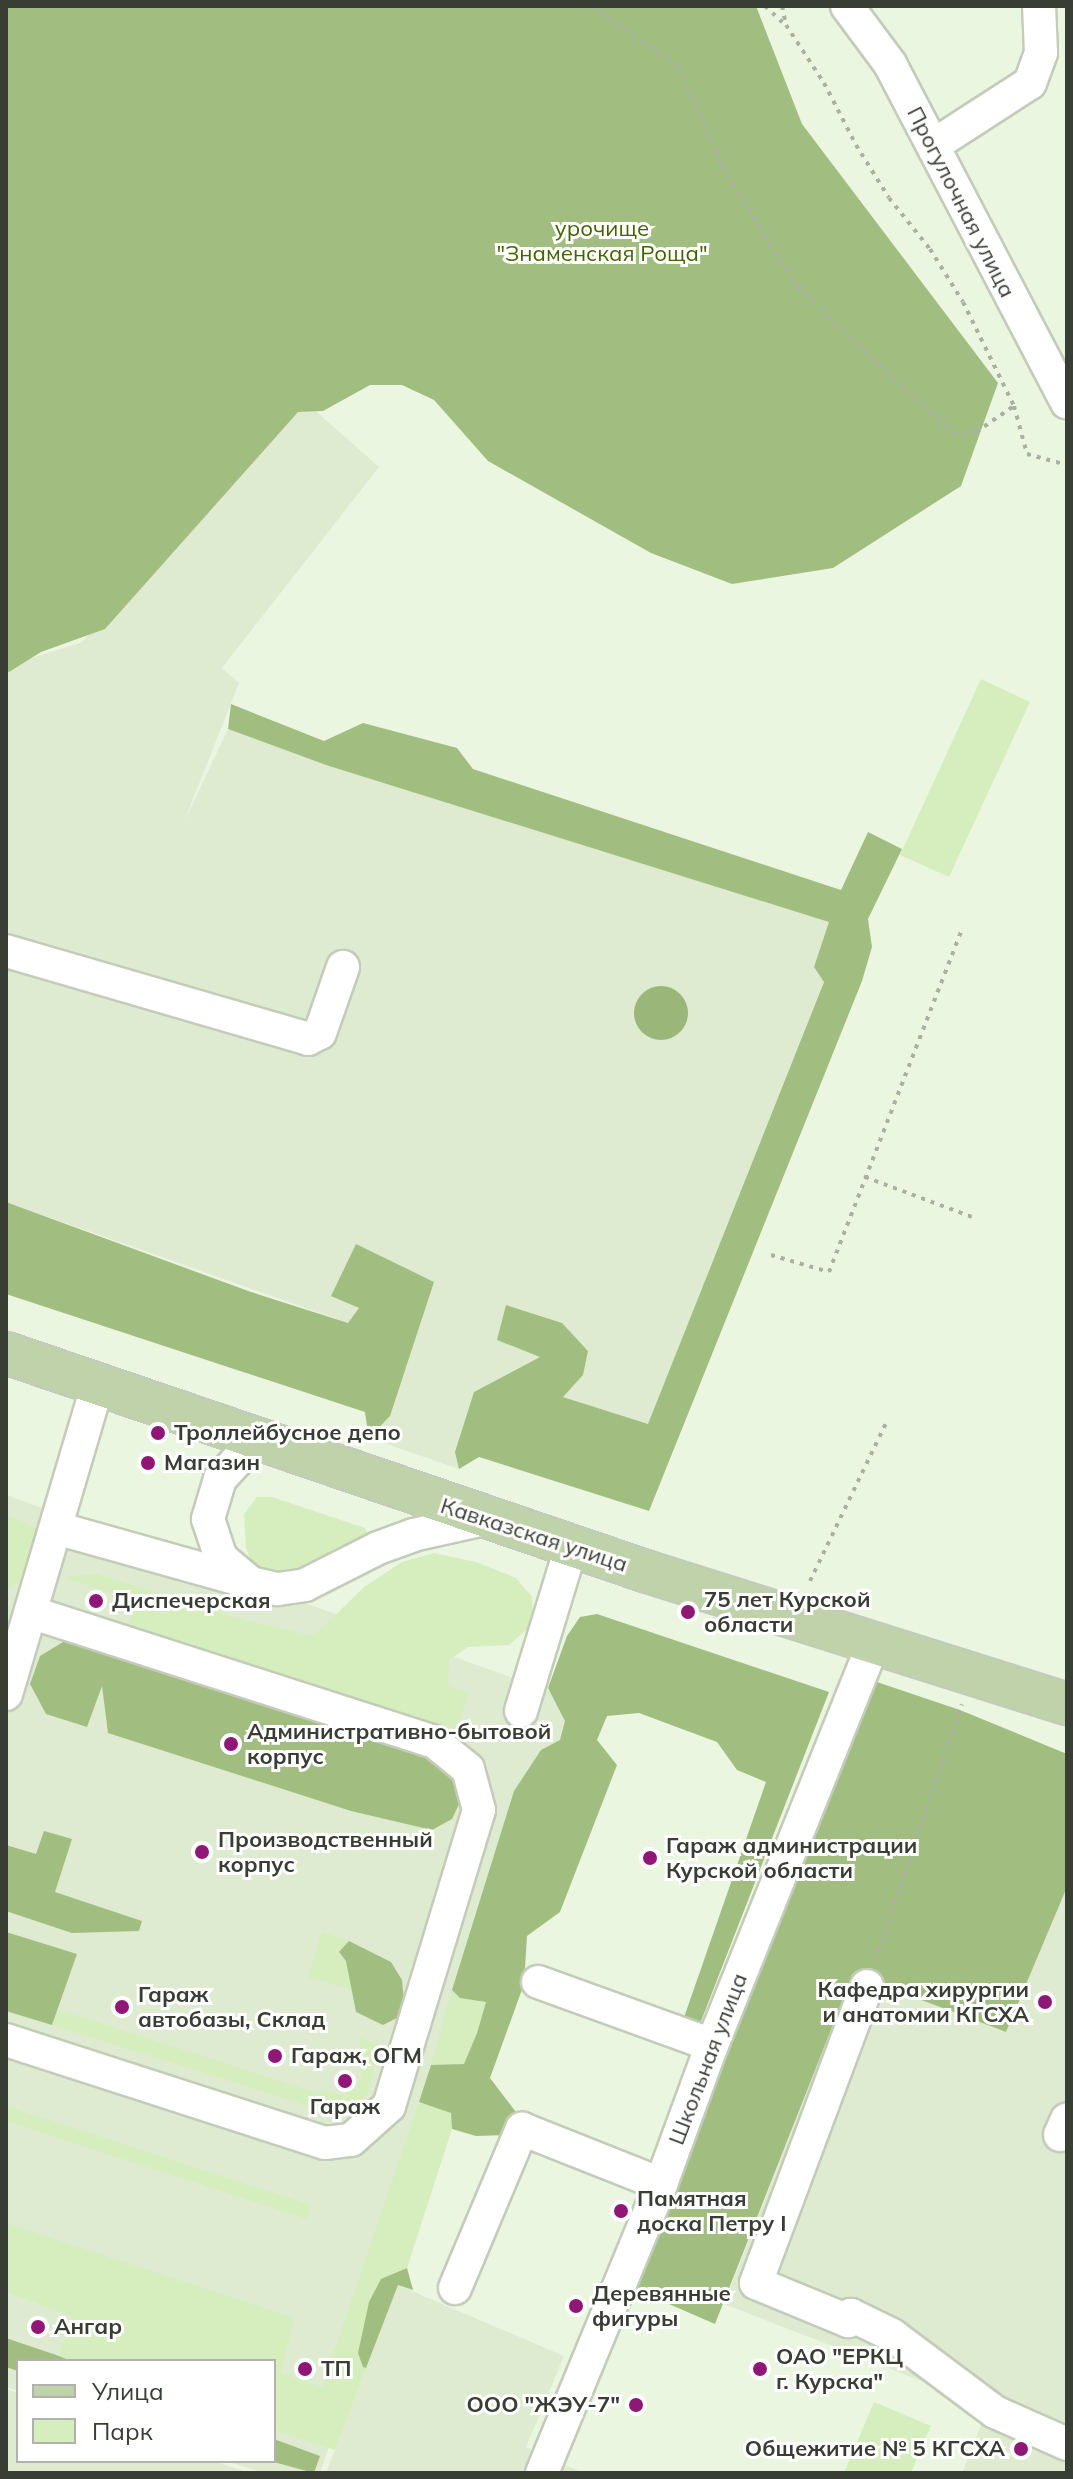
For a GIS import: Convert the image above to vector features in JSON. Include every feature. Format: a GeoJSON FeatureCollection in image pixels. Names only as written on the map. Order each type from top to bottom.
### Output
{"type":"FeatureCollection","features":[{"type":"Feature","properties":{"kind":"main road","name":"Кавказская улица"},"geometry":{"type":"LineString","coordinates":[[6,1353],[485,1519],[1067,1704]]}},
{"type":"Feature","properties":{"kind":"street","name":"Прогулочная улица"},"geometry":{"type":"LineString","coordinates":[[847,6],[890,64],[1067,403]]}},
{"type":"Feature","properties":{"kind":"street"},"geometry":{"type":"LineString","coordinates":[[934,145],[1030,83],[1041,53],[1039,6]]}},
{"type":"Feature","properties":{"kind":"street"},"geometry":{"type":"LineString","coordinates":[[6,951],[308,1039],[320,1033],[343,967]]}},
{"type":"Feature","properties":{"kind":"street"},"geometry":{"type":"LineString","coordinates":[[6,1694],[98,1384]]}},
{"type":"Feature","properties":{"kind":"street"},"geometry":{"type":"LineString","coordinates":[[251,1583],[221,1558],[208,1519],[220,1479],[256,1440]]}},
{"type":"Feature","properties":{"kind":"street"},"geometry":{"type":"LineString","coordinates":[[56,1528],[278,1589],[305,1585],[378,1548],[413,1535],[485,1519]]}},
{"type":"Feature","properties":{"kind":"street"},"geometry":{"type":"LineString","coordinates":[[521,1711],[571,1547]]}},
{"type":"Feature","properties":{"kind":"street"},"geometry":{"type":"LineString","coordinates":[[6,2040],[325,2143],[351,2140],[389,2106],[479,1810],[468,1769],[435,1742],[31,1612]]}},
{"type":"Feature","properties":{"kind":"street","name":"Школьная улица"},"geometry":{"type":"LineString","coordinates":[[542,2473],[661,2184],[712,2045],[873,1644]]}},
{"type":"Feature","properties":{"kind":"street"},"geometry":{"type":"LineString","coordinates":[[538,1982],[712,2045]]}},
{"type":"Feature","properties":{"kind":"street"},"geometry":{"type":"LineString","coordinates":[[867,1986],[756,2283],[848,2321],[851,2315],[892,2335],[995,2412],[1067,2444]]}},
{"type":"Feature","properties":{"kind":"street"},"geometry":{"type":"LineString","coordinates":[[455,2288],[522,2129],[661,2184]]}},
{"type":"Feature","properties":{"kind":"path"},"geometry":{"type":"LineString","coordinates":[[591,6],[679,67],[722,166],[798,287],[834,323],[953,433],[976,432],[1014,406]]}},
{"type":"Feature","properties":{"kind":"path"},"geometry":{"type":"LineString","coordinates":[[765,6],[786,25],[824,83],[889,198],[930,249],[963,302],[1014,406],[1027,454],[1067,465]]}},
{"type":"Feature","properties":{"kind":"path"},"geometry":{"type":"LineString","coordinates":[[782,6],[786,25]]}},
{"type":"Feature","properties":{"kind":"path"},"geometry":{"type":"LineString","coordinates":[[771,1255],[829,1272],[962,929]]}},
{"type":"Feature","properties":{"kind":"path"},"geometry":{"type":"LineString","coordinates":[[864,1177],[972,1217]]}},
{"type":"Feature","properties":{"kind":"path"},"geometry":{"type":"LineString","coordinates":[[810,1581],[886,1423]]}},
{"type":"Feature","properties":{"kind":"path"},"geometry":{"type":"LineString","coordinates":[[867,1986],[971,1674]]}},
{"type":"Feature","properties":{"kind":"shaded area"},"geometry":{"type":"Polygon","coordinates":[[[302,399],[379,467],[222,668],[239,683],[184,822],[228,729],[327,765],[830,922],[814,967],[824,981],[648,1425],[563,1397],[459,1469],[369,1438],[348,1323],[6,1202],[6,659],[13,664],[82,642],[302,399]]]}},
{"type":"Feature","properties":{"kind":"shaded area"},"geometry":{"type":"Polygon","coordinates":[[[661,986],[680,994],[688,1013],[680,1032],[661,1040],[642,1032],[634,1013],[642,994],[661,986]]]}},
{"type":"Feature","properties":{"kind":"shaded area"},"geometry":{"type":"Polygon","coordinates":[[[6,1495],[582,1703],[320,2473],[263,2473],[233,2463],[276,2463],[276,2359],[16,2359],[16,2390],[6,2387],[6,1495]]]}},
{"type":"Feature","properties":{"kind":"shaded area"},"geometry":{"type":"Polygon","coordinates":[[[1067,1887],[1067,2473],[962,2473],[988,2407],[724,2304],[853,1973],[1006,2032],[1067,1887]]]}},
{"type":"Feature","properties":{"kind":"shaded area"},"geometry":{"type":"Polygon","coordinates":[[[398,2285],[564,2356],[526,2447],[583,2473],[326,2473],[398,2285]]]}},
{"type":"Feature","properties":{"kind":"shaded area"},"geometry":{"type":"Polygon","coordinates":[[[6,2389],[16,2392],[16,2463],[220,2463],[250,2473],[6,2473],[6,2389]]]}},
{"type":"Feature","properties":{"kind":"green space","name":"урочище \"Знаменская Роща\""},"geometry":{"type":"Polygon","coordinates":[[[6,6],[756,6],[802,124],[998,383],[961,486],[833,568],[732,584],[651,553],[488,461],[434,400],[402,385],[370,385],[323,411],[298,412],[105,629],[41,652],[9,672],[6,670],[6,6]]]}},
{"type":"Feature","properties":{"kind":"green space"},"geometry":{"type":"Polygon","coordinates":[[[981,679],[1030,702],[949,877],[900,855],[981,679]]]}},
{"type":"Feature","properties":{"kind":"green space"},"geometry":{"type":"Polygon","coordinates":[[[231,704],[324,741],[363,723],[457,748],[473,769],[841,890],[868,832],[902,849],[868,919],[872,947],[862,981],[649,1511],[479,1457],[459,1469],[455,1452],[474,1392],[540,1357],[497,1340],[506,1305],[562,1323],[588,1351],[583,1375],[563,1397],[648,1424],[824,982],[814,967],[829,922],[326,765],[228,729],[231,704]]]}},
{"type":"Feature","properties":{"kind":"green space"},"geometry":{"type":"Polygon","coordinates":[[[6,1202],[251,1292],[348,1323],[359,1308],[331,1296],[356,1244],[434,1282],[390,1416],[369,1438],[365,1412],[6,1294],[6,1202]]]}},
{"type":"Feature","properties":{"kind":"green space"},"geometry":{"type":"Polygon","coordinates":[[[257,1497],[272,1497],[365,1528],[371,1539],[295,1580],[254,1569],[246,1548],[244,1514],[257,1497]]]}},
{"type":"Feature","properties":{"kind":"green space"},"geometry":{"type":"Polygon","coordinates":[[[6,1515],[40,1529],[26,1578],[6,1590],[6,1515]]]}},
{"type":"Feature","properties":{"kind":"green space"},"geometry":{"type":"Polygon","coordinates":[[[434,1553],[476,1562],[516,1578],[532,1597],[533,1624],[509,1645],[468,1647],[449,1660],[448,1686],[469,1693],[456,1732],[128,1624],[135,1602],[64,1577],[96,1574],[247,1621],[314,1636],[364,1587],[402,1562],[434,1553]]]}},
{"type":"Feature","properties":{"kind":"green space"},"geometry":{"type":"Polygon","coordinates":[[[597,1614],[829,1692],[696,2034],[681,2026],[766,1782],[737,1770],[717,1742],[639,1713],[607,1716],[597,1740],[617,1765],[560,1912],[527,1936],[524,1984],[490,2078],[519,2116],[507,2135],[476,2136],[452,2129],[451,2113],[419,2102],[431,2065],[464,2064],[477,2033],[486,2002],[460,1998],[452,1990],[514,1791],[541,1750],[560,1740],[565,1721],[548,1688],[567,1636],[580,1617],[597,1614]]]}},
{"type":"Feature","properties":{"kind":"green space"},"geometry":{"type":"Polygon","coordinates":[[[68,1639],[442,1761],[461,1781],[461,1800],[452,1819],[432,1830],[351,1811],[108,1733],[102,1686],[87,1727],[46,1714],[30,1684],[40,1656],[68,1639]]]}},
{"type":"Feature","properties":{"kind":"green space"},"geometry":{"type":"Polygon","coordinates":[[[859,1676],[960,1710],[1067,1754],[1067,1887],[1006,2032],[853,1974],[715,2324],[632,2288],[859,1676]]]}},
{"type":"Feature","properties":{"kind":"green space"},"geometry":{"type":"Polygon","coordinates":[[[44,1831],[72,1839],[55,1892],[142,1921],[139,1931],[72,1933],[6,1911],[6,1845],[36,1854],[44,1831]]]}},
{"type":"Feature","properties":{"kind":"green space"},"geometry":{"type":"Polygon","coordinates":[[[6,1932],[77,1954],[52,2025],[6,2011],[6,1932]]]}},
{"type":"Feature","properties":{"kind":"green space"},"geometry":{"type":"Polygon","coordinates":[[[322,1932],[349,1941],[339,1952],[346,1961],[351,1990],[308,1977],[322,1932]]]}},
{"type":"Feature","properties":{"kind":"green space"},"geometry":{"type":"Polygon","coordinates":[[[349,1941],[391,1962],[402,1980],[404,2001],[399,2017],[383,2025],[356,2012],[346,1961],[339,1952],[349,1941]]]}},
{"type":"Feature","properties":{"kind":"green space"},"geometry":{"type":"Polygon","coordinates":[[[452,1990],[460,1998],[486,2002],[464,2064],[431,2065],[452,1990]]]}},
{"type":"Feature","properties":{"kind":"green space"},"geometry":{"type":"Polygon","coordinates":[[[59,2010],[318,2093],[327,2091],[345,2096],[348,2087],[357,2090],[362,2074],[363,2055],[358,2037],[380,2045],[368,2093],[354,2106],[331,2113],[52,2025],[59,2010]]]}},
{"type":"Feature","properties":{"kind":"green space"},"geometry":{"type":"Polygon","coordinates":[[[419,2102],[452,2113],[452,2129],[407,2268],[413,2290],[398,2285],[335,2450],[276,2431],[276,2359],[67,2359],[59,2356],[72,2316],[6,2292],[6,2223],[294,2318],[281,2373],[322,2387],[419,2102]]]}},
{"type":"Feature","properties":{"kind":"green space"},"geometry":{"type":"Polygon","coordinates":[[[6,2106],[311,2205],[307,2219],[6,2121],[6,2106]]]}},
{"type":"Feature","properties":{"kind":"green space"},"geometry":{"type":"Polygon","coordinates":[[[407,2268],[413,2290],[398,2285],[366,2368],[363,2367],[358,2353],[369,2302],[381,2279],[407,2268]]]}},
{"type":"Feature","properties":{"kind":"green space"},"geometry":{"type":"Polygon","coordinates":[[[6,2338],[66,2359],[16,2359],[16,2370],[6,2367],[6,2338]]]}},
{"type":"Feature","properties":{"kind":"green space"},"geometry":{"type":"Polygon","coordinates":[[[874,2402],[931,2426],[911,2473],[844,2473],[874,2402]]]}},
{"type":"Feature","properties":{"kind":"green space"},"geometry":{"type":"Polygon","coordinates":[[[276,2440],[320,2456],[314,2473],[276,2463],[276,2440]]]}},
{"type":"Feature","properties":{"kind":"place","name":"Троллейбусное депо"},"geometry":{"type":"Point","coordinates":[158,1433]}},
{"type":"Feature","properties":{"kind":"place","name":"Магазин"},"geometry":{"type":"Point","coordinates":[148,1463]}},
{"type":"Feature","properties":{"kind":"place","name":"Диспечерская"},"geometry":{"type":"Point","coordinates":[96,1601]}},
{"type":"Feature","properties":{"kind":"place","name":"75 лет Курской области"},"geometry":{"type":"Point","coordinates":[688,1612]}},
{"type":"Feature","properties":{"kind":"place","name":"Административно-бытовой корпус"},"geometry":{"type":"Point","coordinates":[231,1744]}},
{"type":"Feature","properties":{"kind":"place","name":"Производственный корпус"},"geometry":{"type":"Point","coordinates":[202,1852]}},
{"type":"Feature","properties":{"kind":"place","name":"Гараж администрации Курской области"},"geometry":{"type":"Point","coordinates":[650,1858]}},
{"type":"Feature","properties":{"kind":"place","name":"Кафедра хирургии и анатомии КГСХА"},"geometry":{"type":"Point","coordinates":[1045,2002]}},
{"type":"Feature","properties":{"kind":"place","name":"Гараж автобазы, Склад"},"geometry":{"type":"Point","coordinates":[122,2007]}},
{"type":"Feature","properties":{"kind":"place","name":"Гараж, ОГМ"},"geometry":{"type":"Point","coordinates":[275,2056]}},
{"type":"Feature","properties":{"kind":"place","name":"Гараж"},"geometry":{"type":"Point","coordinates":[345,2081]}},
{"type":"Feature","properties":{"kind":"place","name":"Памятная доска Петру I"},"geometry":{"type":"Point","coordinates":[621,2211]}},
{"type":"Feature","properties":{"kind":"place","name":"Деревянные фигуры"},"geometry":{"type":"Point","coordinates":[576,2306]}},
{"type":"Feature","properties":{"kind":"place","name":"Ангар"},"geometry":{"type":"Point","coordinates":[38,2327]}},
{"type":"Feature","properties":{"kind":"place","name":"ТП"},"geometry":{"type":"Point","coordinates":[305,2369]}},
{"type":"Feature","properties":{"kind":"place","name":"ОАО \"ЕРКЦ г. Курска\""},"geometry":{"type":"Point","coordinates":[760,2369]}},
{"type":"Feature","properties":{"kind":"place","name":"ООО \"ЖЭУ-7\""},"geometry":{"type":"Point","coordinates":[636,2405]}},
{"type":"Feature","properties":{"kind":"place","name":"Общежитие № 5 КГСХА"},"geometry":{"type":"Point","coordinates":[1021,2449]}}]}
